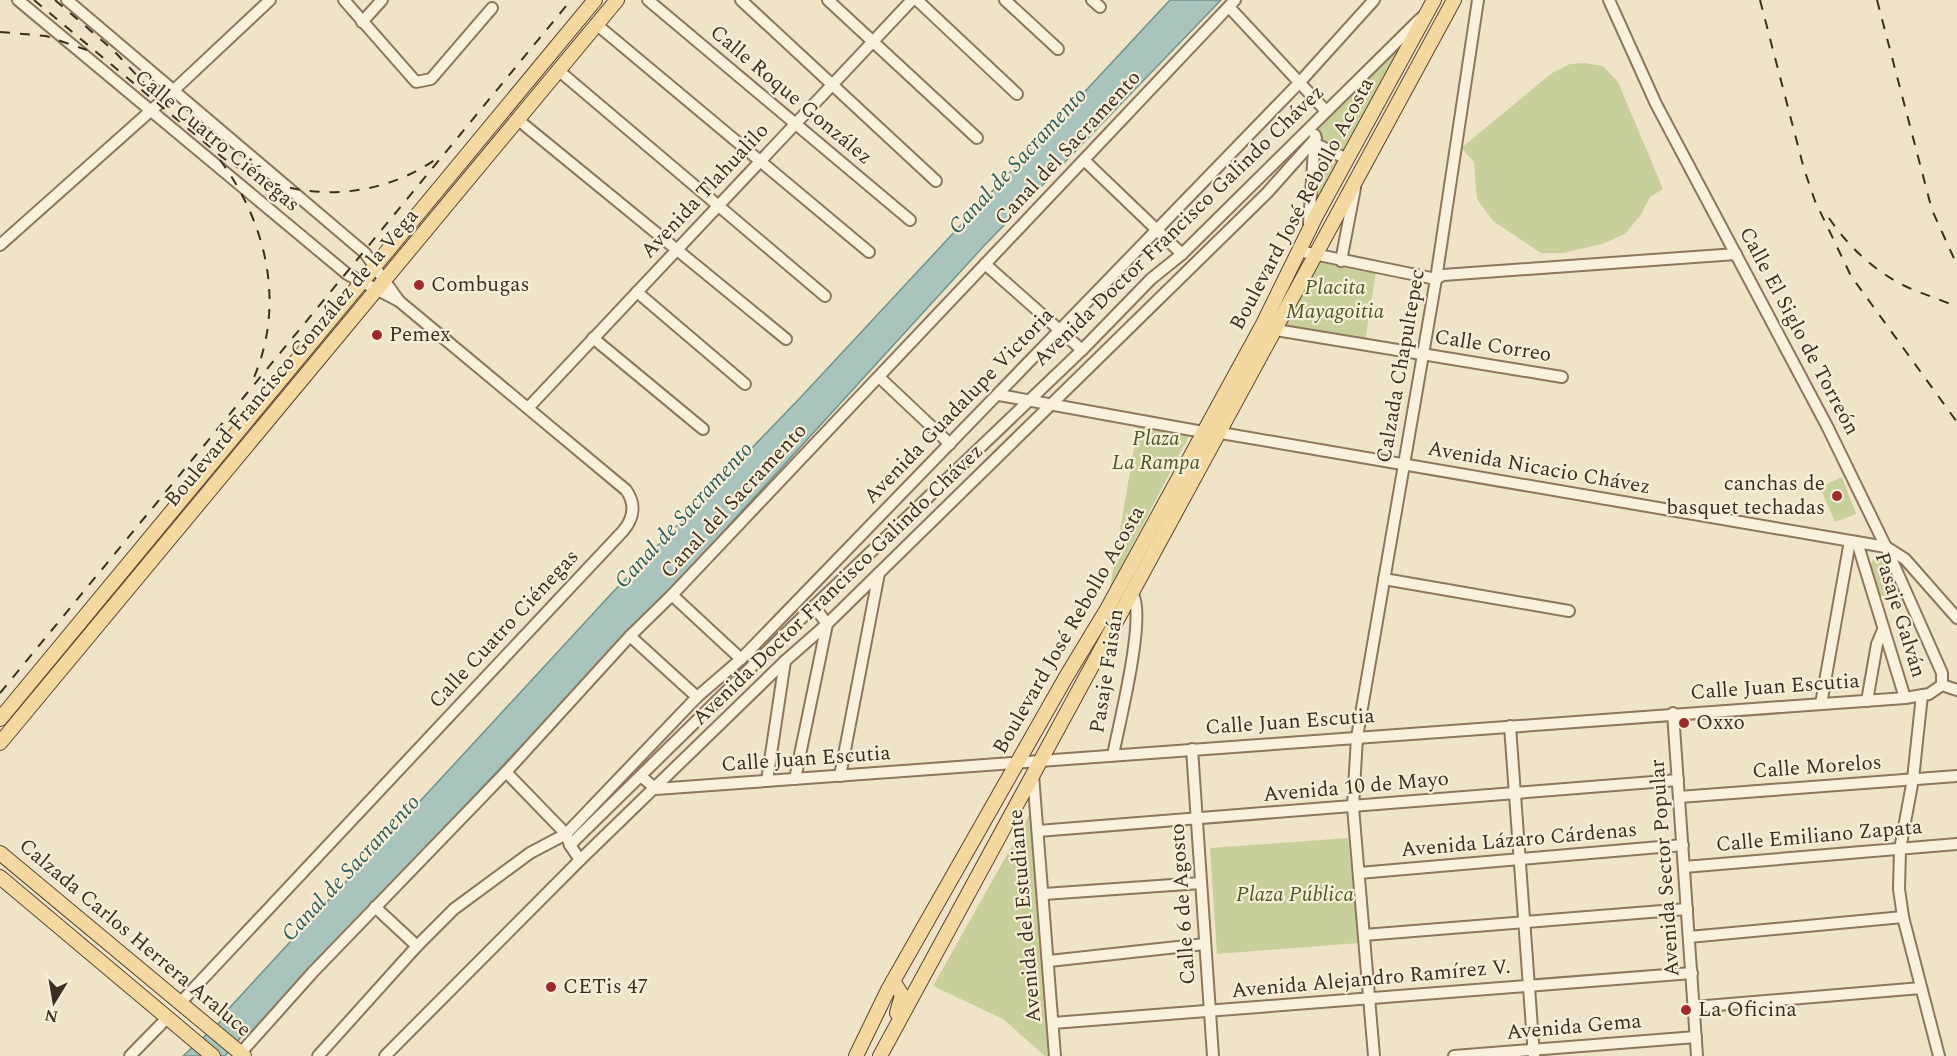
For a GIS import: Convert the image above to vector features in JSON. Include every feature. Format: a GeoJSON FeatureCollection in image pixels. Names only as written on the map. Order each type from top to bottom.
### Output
{"type":"FeatureCollection","features":[{"type":"Feature","properties":{"kind":"main road","name":"Boulevard Francisco González de la Vega"},"geometry":{"type":"LineString","coordinates":[[0,719],[595,0]]}},
{"type":"Feature","properties":{"kind":"main road","name":"Boulevard Francisco González de la Vega"},"geometry":{"type":"LineString","coordinates":[[0,743],[617,0]]}},
{"type":"Feature","properties":{"kind":"main road","name":"Boulevard José Rebollo Acosta"},"geometry":{"type":"LineString","coordinates":[[880,1056],[1035,767],[1133,595],[1454,0]]}},
{"type":"Feature","properties":{"kind":"main road","name":"Boulevard José Rebollo Acosta"},"geometry":{"type":"LineString","coordinates":[[856,1056],[893,981],[1106,611],[1240,366],[1347,159],[1431,6]]}},
{"type":"Feature","properties":{"kind":"main road"},"geometry":{"type":"LineString","coordinates":[[1221,433],[1217,419],[1238,378],[1240,366]]}},
{"type":"Feature","properties":{"kind":"main road"},"geometry":{"type":"LineString","coordinates":[[105,590],[117,601]]}},
{"type":"Feature","properties":{"kind":"main road"},"geometry":{"type":"LineString","coordinates":[[36,674],[48,684]]}},
{"type":"Feature","properties":{"kind":"main road","name":"Calzada Carlos Herrera Araluce"},"geometry":{"type":"LineString","coordinates":[[0,853],[181,1002],[240,1054]]}},
{"type":"Feature","properties":{"kind":"main road","name":"Calzada Carlos Herrera Araluce"},"geometry":{"type":"LineString","coordinates":[[0,877],[213,1056]]}},
{"type":"Feature","properties":{"kind":"main road"},"geometry":{"type":"LineString","coordinates":[[130,987],[143,971]]}},
{"type":"Feature","properties":{"kind":"main road"},"geometry":{"type":"LineString","coordinates":[[888,1041],[902,998],[901,990],[893,981]]}},
{"type":"Feature","properties":{"kind":"street","name":"Calle Cuatro Ciénegas"},"geometry":{"type":"LineString","coordinates":[[18,0],[347,274],[362,282],[380,285],[626,490],[631,497],[633,510],[628,525],[181,1002]]}},
{"type":"Feature","properties":{"kind":"street","name":"Calle Cuatro Ciénegas"},"geometry":{"type":"LineString","coordinates":[[67,0],[365,253],[375,266],[380,285]]}},
{"type":"Feature","properties":{"kind":"street"},"geometry":{"type":"LineString","coordinates":[[0,245],[174,90],[270,0]]}},
{"type":"Feature","properties":{"kind":"street"},"geometry":{"type":"LineString","coordinates":[[344,0],[416,82],[421,83],[431,80],[492,8]]}},
{"type":"Feature","properties":{"kind":"street"},"geometry":{"type":"LineString","coordinates":[[362,22],[382,0]]}},
{"type":"Feature","properties":{"kind":"street","name":"Calle Roque González"},"geometry":{"type":"LineString","coordinates":[[648,0],[910,220]]}},
{"type":"Feature","properties":{"kind":"street"},"geometry":{"type":"LineString","coordinates":[[741,0],[936,181]]}},
{"type":"Feature","properties":{"kind":"street"},"geometry":{"type":"LineString","coordinates":[[828,0],[976,138]]}},
{"type":"Feature","properties":{"kind":"street","name":"Avenida Tlahualilo"},"geometry":{"type":"LineString","coordinates":[[528,408],[912,0]]}},
{"type":"Feature","properties":{"kind":"street"},"geometry":{"type":"LineString","coordinates":[[917,0],[1017,94]]}},
{"type":"Feature","properties":{"kind":"street"},"geometry":{"type":"LineString","coordinates":[[1005,0],[1058,49]]}},
{"type":"Feature","properties":{"kind":"street","name":"Avenida Guadalupe Victoria"},"geometry":{"type":"LineString","coordinates":[[568,840],[697,697],[741,660],[999,395],[1059,330],[1299,83],[1374,0]]}},
{"type":"Feature","properties":{"kind":"street","name":"Calzada Chapultepec"},"geometry":{"type":"LineString","coordinates":[[1374,1056],[1353,807],[1357,737],[1436,279],[1478,0]]}},
{"type":"Feature","properties":{"kind":"street","name":"Calle El Siglo de Torreón"},"geometry":{"type":"LineString","coordinates":[[1609,0],[1656,104],[1827,426],[1886,548],[1942,673],[1942,685]]}},
{"type":"Feature","properties":{"kind":"street"},"geometry":{"type":"LineString","coordinates":[[1232,3],[1299,83],[1325,110]]}},
{"type":"Feature","properties":{"kind":"street","name":"Canal del Sacramento"},"geometry":{"type":"LineString","coordinates":[[240,1054],[375,907],[506,772],[630,636],[672,595],[1232,3]]}},
{"type":"Feature","properties":{"kind":"street","name":"Avenida Doctor Francisco Galindo Chávez"},"geometry":{"type":"LineString","coordinates":[[568,840],[642,777],[814,606],[1082,350],[1151,279],[1182,254],[1431,6]]}},
{"type":"Feature","properties":{"kind":"street"},"geometry":{"type":"LineString","coordinates":[[596,24],[869,252]]}},
{"type":"Feature","properties":{"kind":"street"},"geometry":{"type":"LineString","coordinates":[[558,70],[825,296]]}},
{"type":"Feature","properties":{"kind":"street"},"geometry":{"type":"LineString","coordinates":[[517,119],[786,339]]}},
{"type":"Feature","properties":{"kind":"street"},"geometry":{"type":"LineString","coordinates":[[1309,231],[1316,141],[1313,123]]}},
{"type":"Feature","properties":{"kind":"street"},"geometry":{"type":"LineString","coordinates":[[1316,141],[1347,159]]}},
{"type":"Feature","properties":{"kind":"street","name":"Avenida Doctor Francisco Galindo Chávez"},"geometry":{"type":"LineString","coordinates":[[384,1056],[580,860],[827,624],[1267,193],[1316,141]]}},
{"type":"Feature","properties":{"kind":"street"},"geometry":{"type":"LineString","coordinates":[[1084,160],[1182,254]]}},
{"type":"Feature","properties":{"kind":"street"},"geometry":{"type":"LineString","coordinates":[[1341,261],[1356,182]]}},
{"type":"Feature","properties":{"kind":"street"},"geometry":{"type":"LineString","coordinates":[[1299,251],[1436,279],[1443,275],[1736,254]]}},
{"type":"Feature","properties":{"kind":"street"},"geometry":{"type":"LineString","coordinates":[[986,264],[1082,350]]}},
{"type":"Feature","properties":{"kind":"street"},"geometry":{"type":"LineString","coordinates":[[1151,279],[1159,299]]}},
{"type":"Feature","properties":{"kind":"street"},"geometry":{"type":"LineString","coordinates":[[637,292],[745,384]]}},
{"type":"Feature","properties":{"kind":"street","name":"Calle Correo"},"geometry":{"type":"LineString","coordinates":[[1276,330],[1562,377]]}},
{"type":"Feature","properties":{"kind":"street"},"geometry":{"type":"LineString","coordinates":[[593,338],[703,429]]}},
{"type":"Feature","properties":{"kind":"street"},"geometry":{"type":"LineString","coordinates":[[879,377],[950,444]]}},
{"type":"Feature","properties":{"kind":"street"},"geometry":{"type":"LineString","coordinates":[[999,395],[1203,432]]}},
{"type":"Feature","properties":{"kind":"street","name":"Avenida Nicacio Chávez"},"geometry":{"type":"LineString","coordinates":[[1221,433],[1886,548]]}},
{"type":"Feature","properties":{"kind":"street"},"geometry":{"type":"LineString","coordinates":[[1821,704],[1854,542]]}},
{"type":"Feature","properties":{"kind":"street","name":"Pasaje Galván"},"geometry":{"type":"LineString","coordinates":[[1854,542],[1905,698]]}},
{"type":"Feature","properties":{"kind":"street"},"geometry":{"type":"LineString","coordinates":[[1886,548],[1905,559],[1957,618]]}},
{"type":"Feature","properties":{"kind":"street"},"geometry":{"type":"LineString","coordinates":[[1897,573],[1914,568]]}},
{"type":"Feature","properties":{"kind":"street"},"geometry":{"type":"LineString","coordinates":[[840,776],[879,573]]}},
{"type":"Feature","properties":{"kind":"street"},"geometry":{"type":"LineString","coordinates":[[1384,579],[1569,610]]}},
{"type":"Feature","properties":{"kind":"street"},"geometry":{"type":"LineString","coordinates":[[672,595],[741,660]]}},
{"type":"Feature","properties":{"kind":"street","name":"Pasaje Faisán"},"geometry":{"type":"LineString","coordinates":[[1113,755],[1137,626],[1137,602],[1133,595]]}},
{"type":"Feature","properties":{"kind":"street"},"geometry":{"type":"LineString","coordinates":[[795,779],[827,624],[814,606]]}},
{"type":"Feature","properties":{"kind":"street"},"geometry":{"type":"LineString","coordinates":[[1867,701],[1877,644],[1883,630]]}},
{"type":"Feature","properties":{"kind":"street"},"geometry":{"type":"LineString","coordinates":[[630,636],[697,697]]}},
{"type":"Feature","properties":{"kind":"street"},"geometry":{"type":"LineString","coordinates":[[767,781],[786,661]]}},
{"type":"Feature","properties":{"kind":"street"},"geometry":{"type":"LineString","coordinates":[[1942,685],[1957,690]]}},
{"type":"Feature","properties":{"kind":"street","name":"Calle Juan Escutia"},"geometry":{"type":"LineString","coordinates":[[656,789],[1018,762],[1035,767],[1113,755],[1905,698],[1936,692],[1942,685]]}},
{"type":"Feature","properties":{"kind":"street"},"geometry":{"type":"LineString","coordinates":[[1922,695],[1913,779],[1900,849],[1899,890],[1903,917],[1939,1056]]}},
{"type":"Feature","properties":{"kind":"street","name":"Avenida Sector Popular"},"geometry":{"type":"LineString","coordinates":[[1673,713],[1697,1056]]}},
{"type":"Feature","properties":{"kind":"street"},"geometry":{"type":"LineString","coordinates":[[1510,726],[1534,1053]]}},
{"type":"Feature","properties":{"kind":"street","name":"Calle 6 de Agosto"},"geometry":{"type":"LineString","coordinates":[[1192,749],[1213,1056]]}},
{"type":"Feature","properties":{"kind":"street","name":"Avenida del Estudiante"},"geometry":{"type":"LineString","coordinates":[[1035,767],[1055,1056]]}},
{"type":"Feature","properties":{"kind":"street"},"geometry":{"type":"LineString","coordinates":[[506,772],[568,840],[580,860]]}},
{"type":"Feature","properties":{"kind":"street","name":"Calle Morelos"},"geometry":{"type":"LineString","coordinates":[[1679,797],[1957,776]]}},
{"type":"Feature","properties":{"kind":"street"},"geometry":{"type":"LineString","coordinates":[[642,777],[656,789]]}},
{"type":"Feature","properties":{"kind":"street","name":"Avenida 10 de Mayo"},"geometry":{"type":"LineString","coordinates":[[1038,831],[1678,780]]}},
{"type":"Feature","properties":{"kind":"street"},"geometry":{"type":"LineString","coordinates":[[318,1056],[417,946],[454,909],[487,882],[530,853],[568,840]]}},
{"type":"Feature","properties":{"kind":"street","name":"Avenida Lázaro Cárdenas"},"geometry":{"type":"LineString","coordinates":[[1359,873],[1683,845]]}},
{"type":"Feature","properties":{"kind":"street","name":"Calle Emiliano Zapata"},"geometry":{"type":"LineString","coordinates":[[1684,867],[1900,849],[1956,847]]}},
{"type":"Feature","properties":{"kind":"street"},"geometry":{"type":"LineString","coordinates":[[1044,894],[1201,884]]}},
{"type":"Feature","properties":{"kind":"street"},"geometry":{"type":"LineString","coordinates":[[375,907],[417,946]]}},
{"type":"Feature","properties":{"kind":"street"},"geometry":{"type":"LineString","coordinates":[[1364,935],[1687,909]]}},
{"type":"Feature","properties":{"kind":"street"},"geometry":{"type":"LineString","coordinates":[[1689,937],[1903,917]]}},
{"type":"Feature","properties":{"kind":"street"},"geometry":{"type":"LineString","coordinates":[[1049,961],[1206,944]]}},
{"type":"Feature","properties":{"kind":"street","name":"Avenida Alejandro Ramírez V."},"geometry":{"type":"LineString","coordinates":[[1053,1023],[1692,973]]}},
{"type":"Feature","properties":{"kind":"street"},"geometry":{"type":"LineString","coordinates":[[1694,1006],[1922,988]]}},
{"type":"Feature","properties":{"kind":"street"},"geometry":{"type":"LineString","coordinates":[[130,1056],[167,1018]]}},
{"type":"Feature","properties":{"kind":"street","name":"Avenida Gema"},"geometry":{"type":"LineString","coordinates":[[1454,1056],[1534,1053],[1696,1037]]}},
{"type":"Feature","properties":{"kind":"green space"},"geometry":{"type":"Polygon","coordinates":[[[1417,25],[1312,214],[1317,131],[1417,25]]]}},
{"type":"Feature","properties":{"kind":"green space"},"geometry":{"type":"Polygon","coordinates":[[[1585,63],[1603,66],[1618,82],[1663,189],[1650,197],[1640,216],[1625,234],[1602,244],[1563,253],[1541,253],[1493,221],[1477,199],[1474,162],[1461,148],[1552,73],[1570,64],[1585,63]]]}},
{"type":"Feature","properties":{"kind":"green space","name":"Placita Mayagoitia"},"geometry":{"type":"Polygon","coordinates":[[[1316,259],[1376,271],[1365,343],[1278,328],[1316,259]]]}},
{"type":"Feature","properties":{"kind":"green space","name":"Plaza La Rampa"},"geometry":{"type":"Polygon","coordinates":[[[1138,425],[1190,434],[1110,588],[1138,425]]]}},
{"type":"Feature","properties":{"kind":"green space","name":"canchas de basquet techadas"},"geometry":{"type":"Polygon","coordinates":[[[1842,477],[1856,514],[1835,522],[1820,487],[1842,477]]]}},
{"type":"Feature","properties":{"kind":"green space"},"geometry":{"type":"Polygon","coordinates":[[[1883,559],[1898,596],[1879,599],[1868,569],[1873,560],[1883,559]]]}},
{"type":"Feature","properties":{"kind":"green space"},"geometry":{"type":"Polygon","coordinates":[[[1032,810],[1050,1056],[1045,1056],[1003,1019],[933,986],[1032,810]]]}},
{"type":"Feature","properties":{"kind":"green space","name":"Plaza Pública"},"geometry":{"type":"Polygon","coordinates":[[[1348,838],[1359,943],[1217,954],[1210,848],[1348,838]]]}},
{"type":"Feature","properties":{"kind":"water","name":"Canal de Sacramento"},"geometry":{"type":"Polygon","coordinates":[[[1170,0],[1221,0],[982,248],[700,557],[248,1035],[241,1037],[225,1056],[183,1056],[221,1021],[221,1017],[612,593],[800,398],[1170,0]]]}},
{"type":"Feature","properties":{"kind":"railway"},"geometry":{"type":"LineString","coordinates":[[34,0],[222,157],[246,172],[273,183],[300,190],[328,192],[357,190],[384,184],[411,174],[436,159]]}},
{"type":"Feature","properties":{"kind":"railway"},"geometry":{"type":"LineString","coordinates":[[55,0],[113,50],[144,83]]}},
{"type":"Feature","properties":{"kind":"railway"},"geometry":{"type":"LineString","coordinates":[[0,693],[571,0]]}},
{"type":"Feature","properties":{"kind":"railway"},"geometry":{"type":"LineString","coordinates":[[1760,0],[1804,169],[1815,201],[1851,276],[1957,422]]}},
{"type":"Feature","properties":{"kind":"railway"},"geometry":{"type":"LineString","coordinates":[[1877,0],[1932,210],[1957,265]]}},
{"type":"Feature","properties":{"kind":"railway"},"geometry":{"type":"LineString","coordinates":[[0,32],[46,36],[87,50]]}},
{"type":"Feature","properties":{"kind":"railway"},"geometry":{"type":"LineString","coordinates":[[220,160],[237,185],[250,212],[267,267],[268,325],[262,354],[252,382]]}},
{"type":"Feature","properties":{"kind":"railway"},"geometry":{"type":"LineString","coordinates":[[1829,218],[1853,248],[1883,273],[1905,286],[1957,307]]}},
{"type":"Feature","properties":{"kind":"place","name":"Combugas"},"geometry":{"type":"Point","coordinates":[419,285]}},
{"type":"Feature","properties":{"kind":"place","name":"Pemex"},"geometry":{"type":"Point","coordinates":[377,335]}},
{"type":"Feature","properties":{"kind":"place","name":"canchas de basquet techadas"},"geometry":{"type":"Point","coordinates":[1837,496]}},
{"type":"Feature","properties":{"kind":"place","name":"Oxxo"},"geometry":{"type":"Point","coordinates":[1684,723]}},
{"type":"Feature","properties":{"kind":"place","name":"CETis 47"},"geometry":{"type":"Point","coordinates":[551,987]}},
{"type":"Feature","properties":{"kind":"place","name":"La Oficina"},"geometry":{"type":"Point","coordinates":[1686,1010]}}]}
